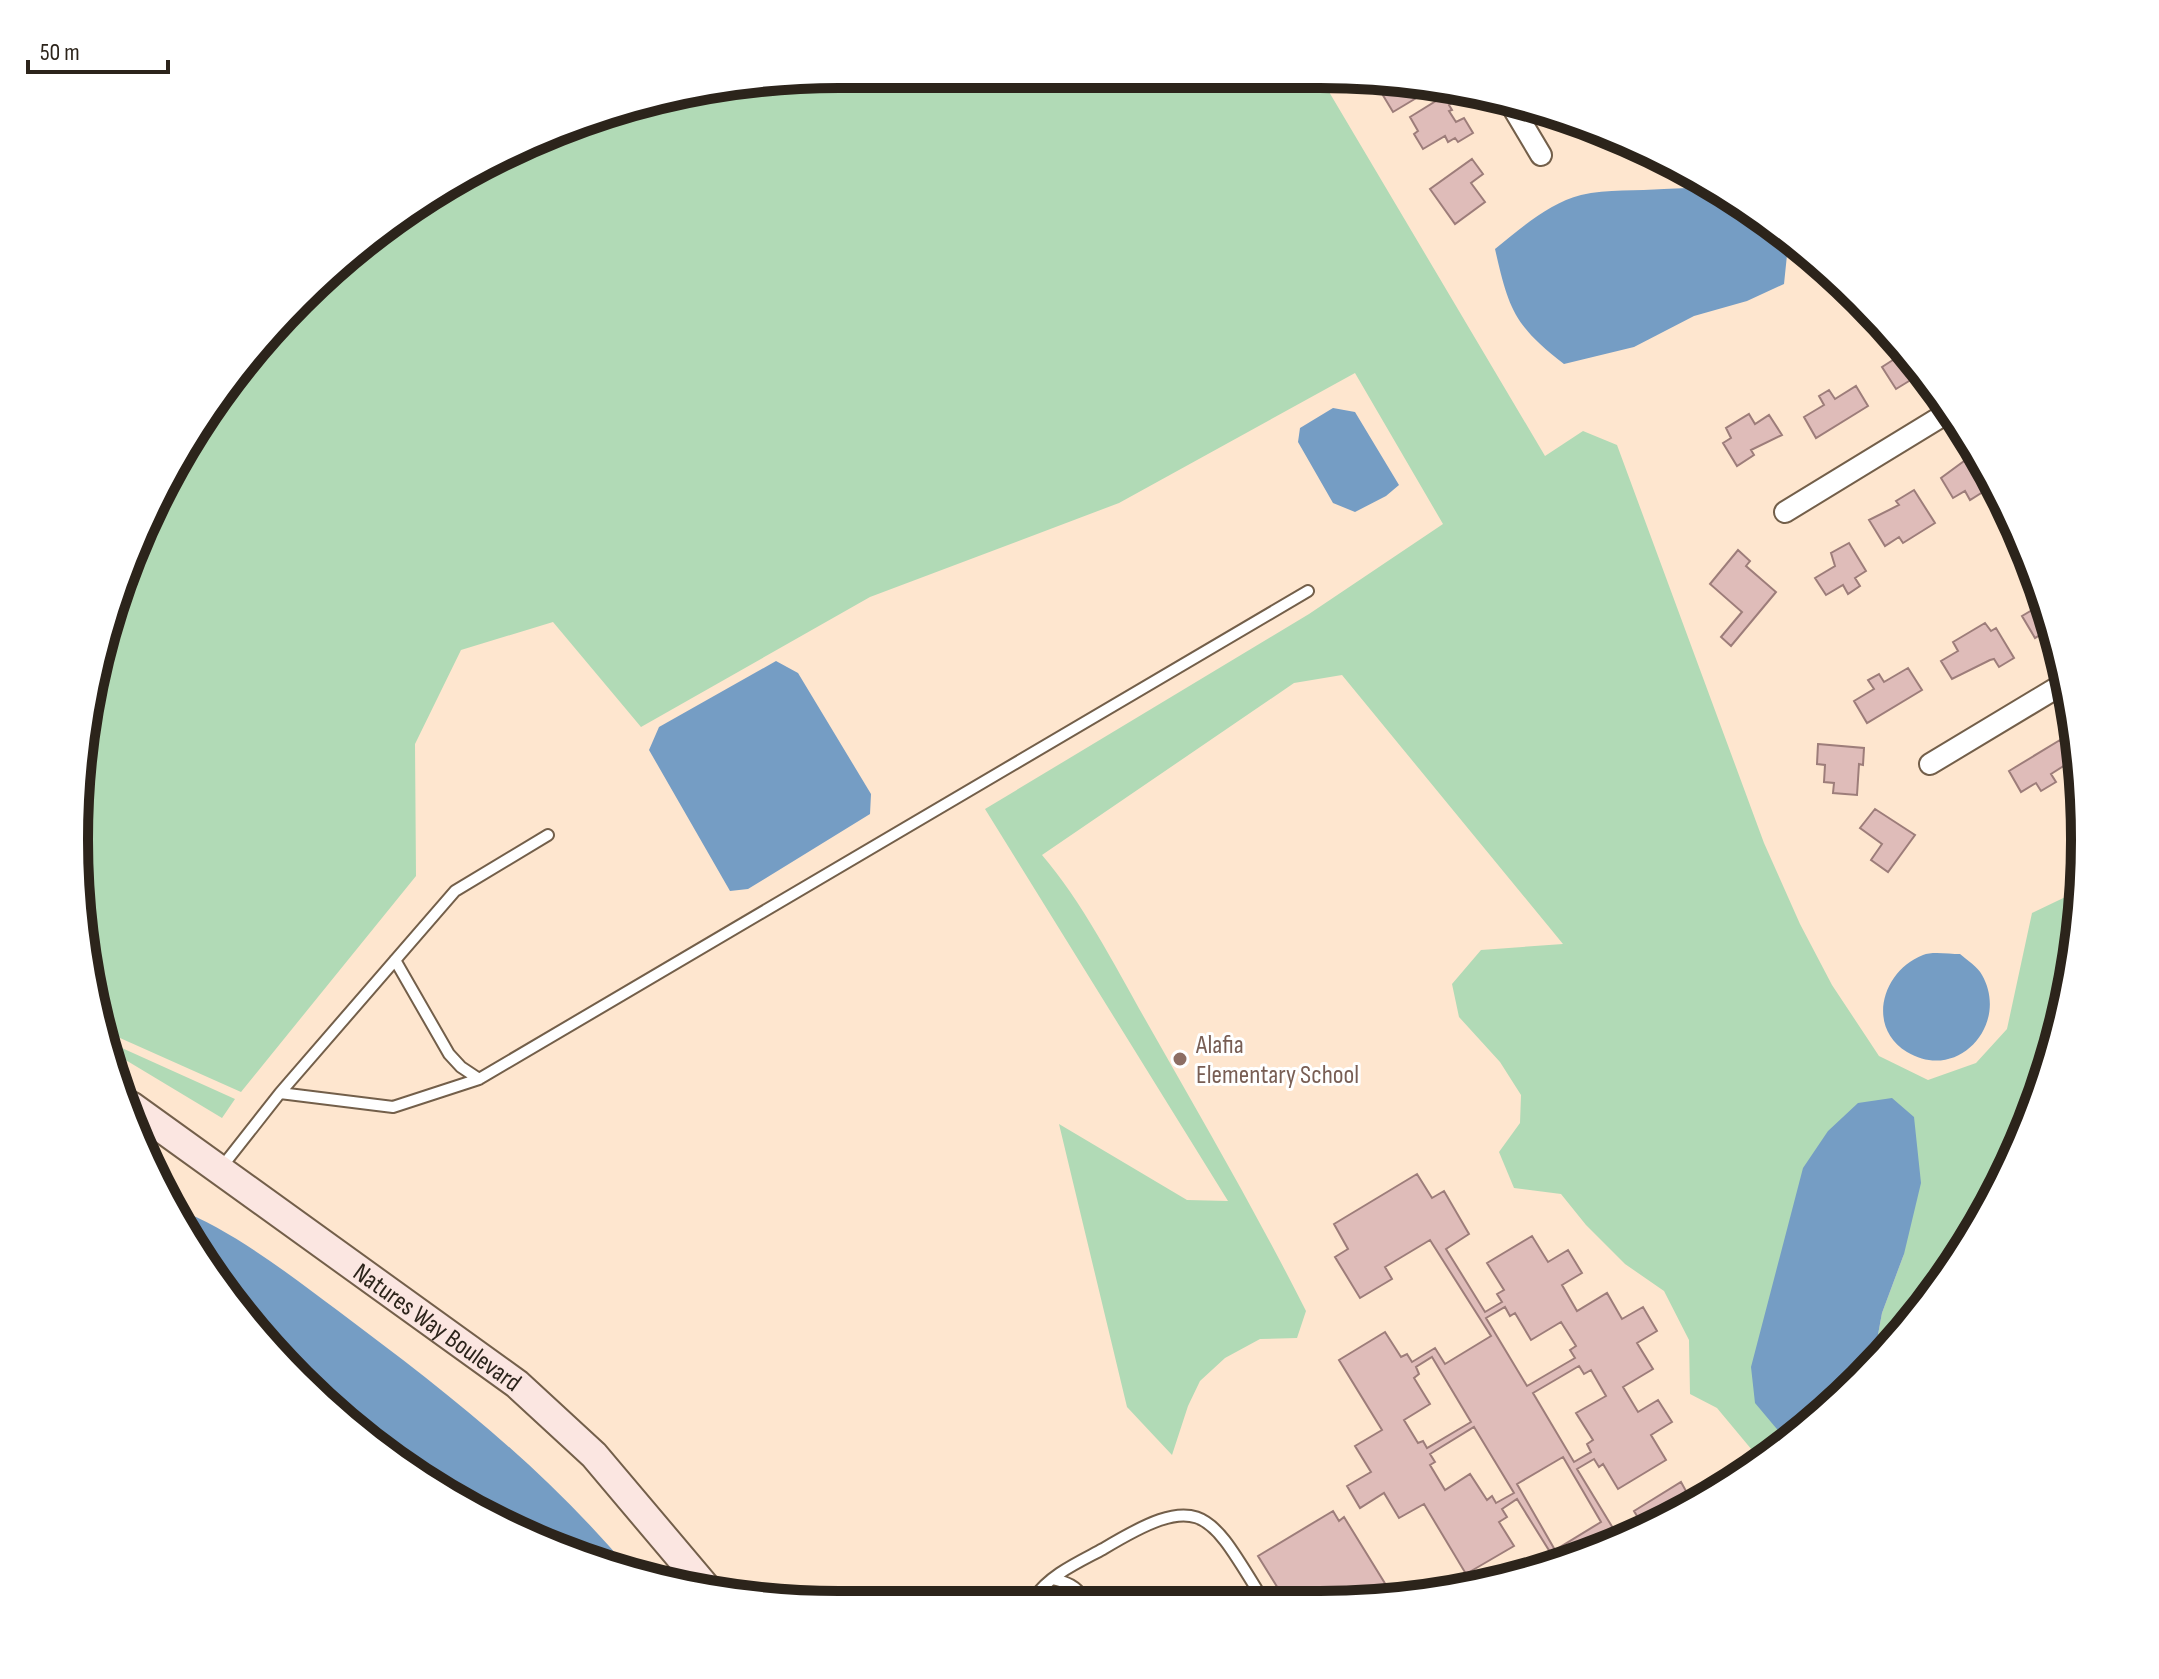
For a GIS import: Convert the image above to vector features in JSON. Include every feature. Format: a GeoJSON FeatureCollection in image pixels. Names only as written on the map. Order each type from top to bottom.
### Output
{"type":"FeatureCollection","features":[{"type":"Feature","properties":{"kind":"street"},"geometry":{"type":"LineString","coordinates":[[1517,115],[1541,155]]}},
{"type":"Feature","properties":{"kind":"street"},"geometry":{"type":"LineString","coordinates":[[1785,512],[1941,417]]}},
{"type":"Feature","properties":{"kind":"street"},"geometry":{"type":"LineString","coordinates":[[1930,764],[2056,688]]}},
{"type":"Feature","properties":{"kind":"street","name":"Natures Way Boulevard"},"geometry":{"type":"LineString","coordinates":[[139,1112],[492,1364],[526,1392],[594,1455],[698,1578]]}},
{"type":"Feature","properties":{"kind":"lane"},"geometry":{"type":"LineString","coordinates":[[280,1093],[393,1107],[479,1079],[1308,591]]}},
{"type":"Feature","properties":{"kind":"lane"},"geometry":{"type":"LineString","coordinates":[[220,1169],[280,1093],[455,891],[548,835]]}},
{"type":"Feature","properties":{"kind":"lane"},"geometry":{"type":"LineString","coordinates":[[395,960],[449,1054],[479,1079]]}},
{"type":"Feature","properties":{"kind":"lane"},"geometry":{"type":"LineString","coordinates":[[1041,1591],[1053,1579],[1151,1522],[1176,1514],[1188,1515],[1215,1527],[1226,1539],[1258,1591]]}},
{"type":"Feature","properties":{"kind":"lane"},"geometry":{"type":"LineString","coordinates":[[1053,1579],[1068,1582],[1080,1591]]}},
{"type":"Feature","properties":{"kind":"green space"},"geometry":{"type":"Polygon","coordinates":[[[1327,88],[1545,456],[1583,431],[1617,445],[1764,843],[1800,924],[1832,985],[1879,1056],[1928,1080],[1976,1063],[2007,1029],[2032,913],[2068,896],[2057,986],[2031,1081],[2014,1127],[1970,1215],[1916,1297],[1876,1344],[1882,1313],[1904,1254],[1804,1414],[1754,1452],[1717,1408],[1690,1394],[1689,1340],[1664,1291],[1625,1264],[1586,1225],[1561,1194],[1514,1188],[1499,1152],[1520,1123],[1521,1095],[1500,1062],[1459,1017],[1452,984],[1481,950],[1563,944],[1342,675],[1294,683],[1042,855],[1099,938],[1306,1311],[1297,1338],[1260,1339],[1225,1358],[1200,1381],[1172,1455],[1127,1407],[1059,1124],[1187,1200],[1228,1201],[985,809],[1309,614],[1443,524],[1355,373],[1119,503],[870,597],[641,727],[553,622],[461,650],[415,744],[416,876],[241,1092],[120,1038],[113,1030],[102,986],[90,889],[90,790],[102,693],[128,598],[145,552],[189,464],[243,382],[274,344],[344,274],[422,215],[507,166],[552,145],[645,114],[741,94],[790,90],[1327,88]]]}},
{"type":"Feature","properties":{"kind":"green space"},"geometry":{"type":"Polygon","coordinates":[[[118,1046],[235,1099],[222,1118],[121,1057],[118,1046]]]}},
{"type":"Feature","properties":{"kind":"water"},"geometry":{"type":"Polygon","coordinates":[[[1693,188],[1772,240],[1787,255],[1784,284],[1747,301],[1694,316],[1634,347],[1564,364],[1534,338],[1516,315],[1495,249],[1558,204],[1581,195],[1693,188]]]}},
{"type":"Feature","properties":{"kind":"water"},"geometry":{"type":"Polygon","coordinates":[[[1333,408],[1355,412],[1399,485],[1386,496],[1355,512],[1333,503],[1298,442],[1300,428],[1333,408]]]}},
{"type":"Feature","properties":{"kind":"water"},"geometry":{"type":"Polygon","coordinates":[[[776,661],[798,673],[871,794],[870,814],[748,889],[730,891],[649,750],[659,727],[776,661]]]}},
{"type":"Feature","properties":{"kind":"water"},"geometry":{"type":"Polygon","coordinates":[[[1960,954],[1980,972],[1989,994],[1989,1012],[1984,1029],[1974,1044],[1961,1054],[1944,1060],[1926,1060],[1907,1052],[1886,1029],[1884,1000],[1889,986],[1897,973],[1923,955],[1960,954]]]}},
{"type":"Feature","properties":{"kind":"water"},"geometry":{"type":"Polygon","coordinates":[[[1892,1098],[1914,1117],[1921,1183],[1904,1254],[1882,1313],[1876,1344],[1815,1405],[1780,1433],[1755,1403],[1751,1367],[1803,1168],[1828,1131],[1858,1103],[1892,1098]]]}},
{"type":"Feature","properties":{"kind":"water"},"geometry":{"type":"Polygon","coordinates":[[[189,1214],[260,1254],[416,1370],[526,1463],[619,1557],[552,1534],[507,1513],[464,1490],[382,1436],[344,1405],[274,1335],[243,1297],[189,1214]]]}},
{"type":"Feature","properties":{"kind":"building"},"geometry":{"type":"Polygon","coordinates":[[[1382,91],[1422,95],[1393,112],[1382,91]]]}},
{"type":"Feature","properties":{"kind":"building"},"geometry":{"type":"Polygon","coordinates":[[[1441,98],[1453,100],[1449,105],[1452,110],[1449,111],[1456,122],[1464,118],[1473,133],[1458,142],[1455,138],[1448,142],[1445,136],[1423,149],[1414,134],[1418,131],[1410,117],[1441,98]]]}},
{"type":"Feature","properties":{"kind":"building"},"geometry":{"type":"Polygon","coordinates":[[[1472,159],[1483,174],[1471,183],[1485,202],[1455,224],[1430,189],[1472,159]]]}},
{"type":"Feature","properties":{"kind":"building"},"geometry":{"type":"Polygon","coordinates":[[[1896,358],[1913,379],[1896,389],[1882,367],[1896,358]]]}},
{"type":"Feature","properties":{"kind":"building"},"geometry":{"type":"Polygon","coordinates":[[[1856,386],[1868,406],[1816,438],[1804,417],[1824,405],[1819,396],[1829,390],[1835,399],[1856,386]]]}},
{"type":"Feature","properties":{"kind":"building"},"geometry":{"type":"Polygon","coordinates":[[[1749,414],[1755,424],[1769,415],[1782,435],[1751,450],[1754,455],[1737,466],[1723,443],[1731,438],[1726,428],[1749,414]]]}},
{"type":"Feature","properties":{"kind":"building"},"geometry":{"type":"Polygon","coordinates":[[[1967,459],[1984,491],[1970,500],[1965,491],[1953,498],[1941,478],[1967,459]]]}},
{"type":"Feature","properties":{"kind":"building"},"geometry":{"type":"Polygon","coordinates":[[[1914,490],[1935,523],[1903,543],[1899,537],[1885,546],[1869,520],[1899,505],[1896,501],[1914,490]]]}},
{"type":"Feature","properties":{"kind":"building"},"geometry":{"type":"Polygon","coordinates":[[[1849,543],[1866,571],[1855,578],[1860,586],[1848,594],[1843,585],[1826,595],[1815,578],[1835,566],[1831,553],[1849,543]]]}},
{"type":"Feature","properties":{"kind":"building"},"geometry":{"type":"Polygon","coordinates":[[[1738,550],[1750,561],[1746,566],[1776,592],[1731,646],[1721,637],[1742,612],[1710,584],[1738,550]]]}},
{"type":"Feature","properties":{"kind":"building"},"geometry":{"type":"Polygon","coordinates":[[[2034,609],[2042,634],[2035,638],[2022,616],[2034,609]]]}},
{"type":"Feature","properties":{"kind":"building"},"geometry":{"type":"Polygon","coordinates":[[[1985,623],[1991,631],[1996,628],[2014,658],[1999,667],[1994,659],[1990,660],[1952,679],[1941,661],[1958,651],[1953,642],[1985,623]]]}},
{"type":"Feature","properties":{"kind":"building"},"geometry":{"type":"Polygon","coordinates":[[[1908,668],[1922,690],[1867,723],[1854,701],[1874,689],[1868,680],[1879,674],[1884,682],[1908,668]]]}},
{"type":"Feature","properties":{"kind":"building"},"geometry":{"type":"Polygon","coordinates":[[[2060,740],[2066,749],[2067,764],[2051,774],[2056,782],[2041,791],[2036,783],[2021,792],[2009,771],[2060,740]]]}},
{"type":"Feature","properties":{"kind":"building"},"geometry":{"type":"Polygon","coordinates":[[[1818,744],[1864,748],[1863,765],[1859,764],[1857,795],[1833,793],[1834,783],[1824,782],[1825,765],[1817,764],[1818,744]]]}},
{"type":"Feature","properties":{"kind":"building"},"geometry":{"type":"Polygon","coordinates":[[[1875,809],[1915,835],[1888,872],[1871,860],[1882,844],[1860,828],[1875,809]]]}},
{"type":"Feature","properties":{"kind":"building"},"geometry":{"type":"Polygon","coordinates":[[[1417,1174],[1432,1198],[1444,1191],[1469,1234],[1446,1249],[1485,1312],[1502,1302],[1497,1294],[1504,1290],[1487,1263],[1532,1236],[1548,1262],[1568,1250],[1582,1273],[1562,1285],[1577,1311],[1607,1293],[1622,1319],[1643,1307],[1657,1331],[1637,1343],[1653,1369],[1623,1387],[1638,1412],[1658,1400],[1672,1422],[1651,1435],[1666,1460],[1618,1489],[1603,1464],[1599,1467],[1594,1459],[1577,1469],[1614,1531],[1543,1556],[1550,1552],[1517,1499],[1502,1509],[1507,1517],[1499,1522],[1514,1546],[1466,1574],[1424,1504],[1399,1518],[1384,1493],[1360,1508],[1347,1486],[1371,1472],[1355,1446],[1382,1430],[1339,1360],[1385,1332],[1401,1357],[1407,1354],[1412,1362],[1435,1348],[1445,1364],[1491,1336],[1430,1240],[1385,1267],[1392,1279],[1360,1298],[1335,1257],[1348,1249],[1334,1224],[1417,1174]],[[1505,1307],[1486,1318],[1527,1386],[1575,1358],[1570,1350],[1576,1346],[1561,1322],[1531,1340],[1515,1313],[1510,1316],[1505,1307]],[[1432,1357],[1416,1367],[1419,1374],[1414,1378],[1430,1404],[1404,1420],[1418,1443],[1423,1441],[1427,1448],[1471,1422],[1432,1357]],[[1579,1366],[1533,1393],[1574,1462],[1591,1452],[1587,1444],[1593,1440],[1576,1413],[1606,1396],[1591,1370],[1584,1374],[1579,1366]],[[1474,1427],[1430,1454],[1435,1462],[1430,1465],[1445,1490],[1470,1474],[1487,1500],[1492,1496],[1496,1503],[1514,1493],[1474,1427]],[[1563,1457],[1517,1484],[1555,1550],[1601,1522],[1563,1457]]]}},
{"type":"Feature","properties":{"kind":"building"},"geometry":{"type":"Polygon","coordinates":[[[1681,1482],[1688,1494],[1639,1519],[1634,1511],[1681,1482]]]}},
{"type":"Feature","properties":{"kind":"building"},"geometry":{"type":"Polygon","coordinates":[[[1333,1511],[1339,1521],[1344,1517],[1388,1587],[1280,1591],[1258,1556],[1333,1511]]]}},
{"type":"Feature","properties":{"kind":"place","name":"Alafia Elementary School"},"geometry":{"type":"Point","coordinates":[1180,1059]}}]}
